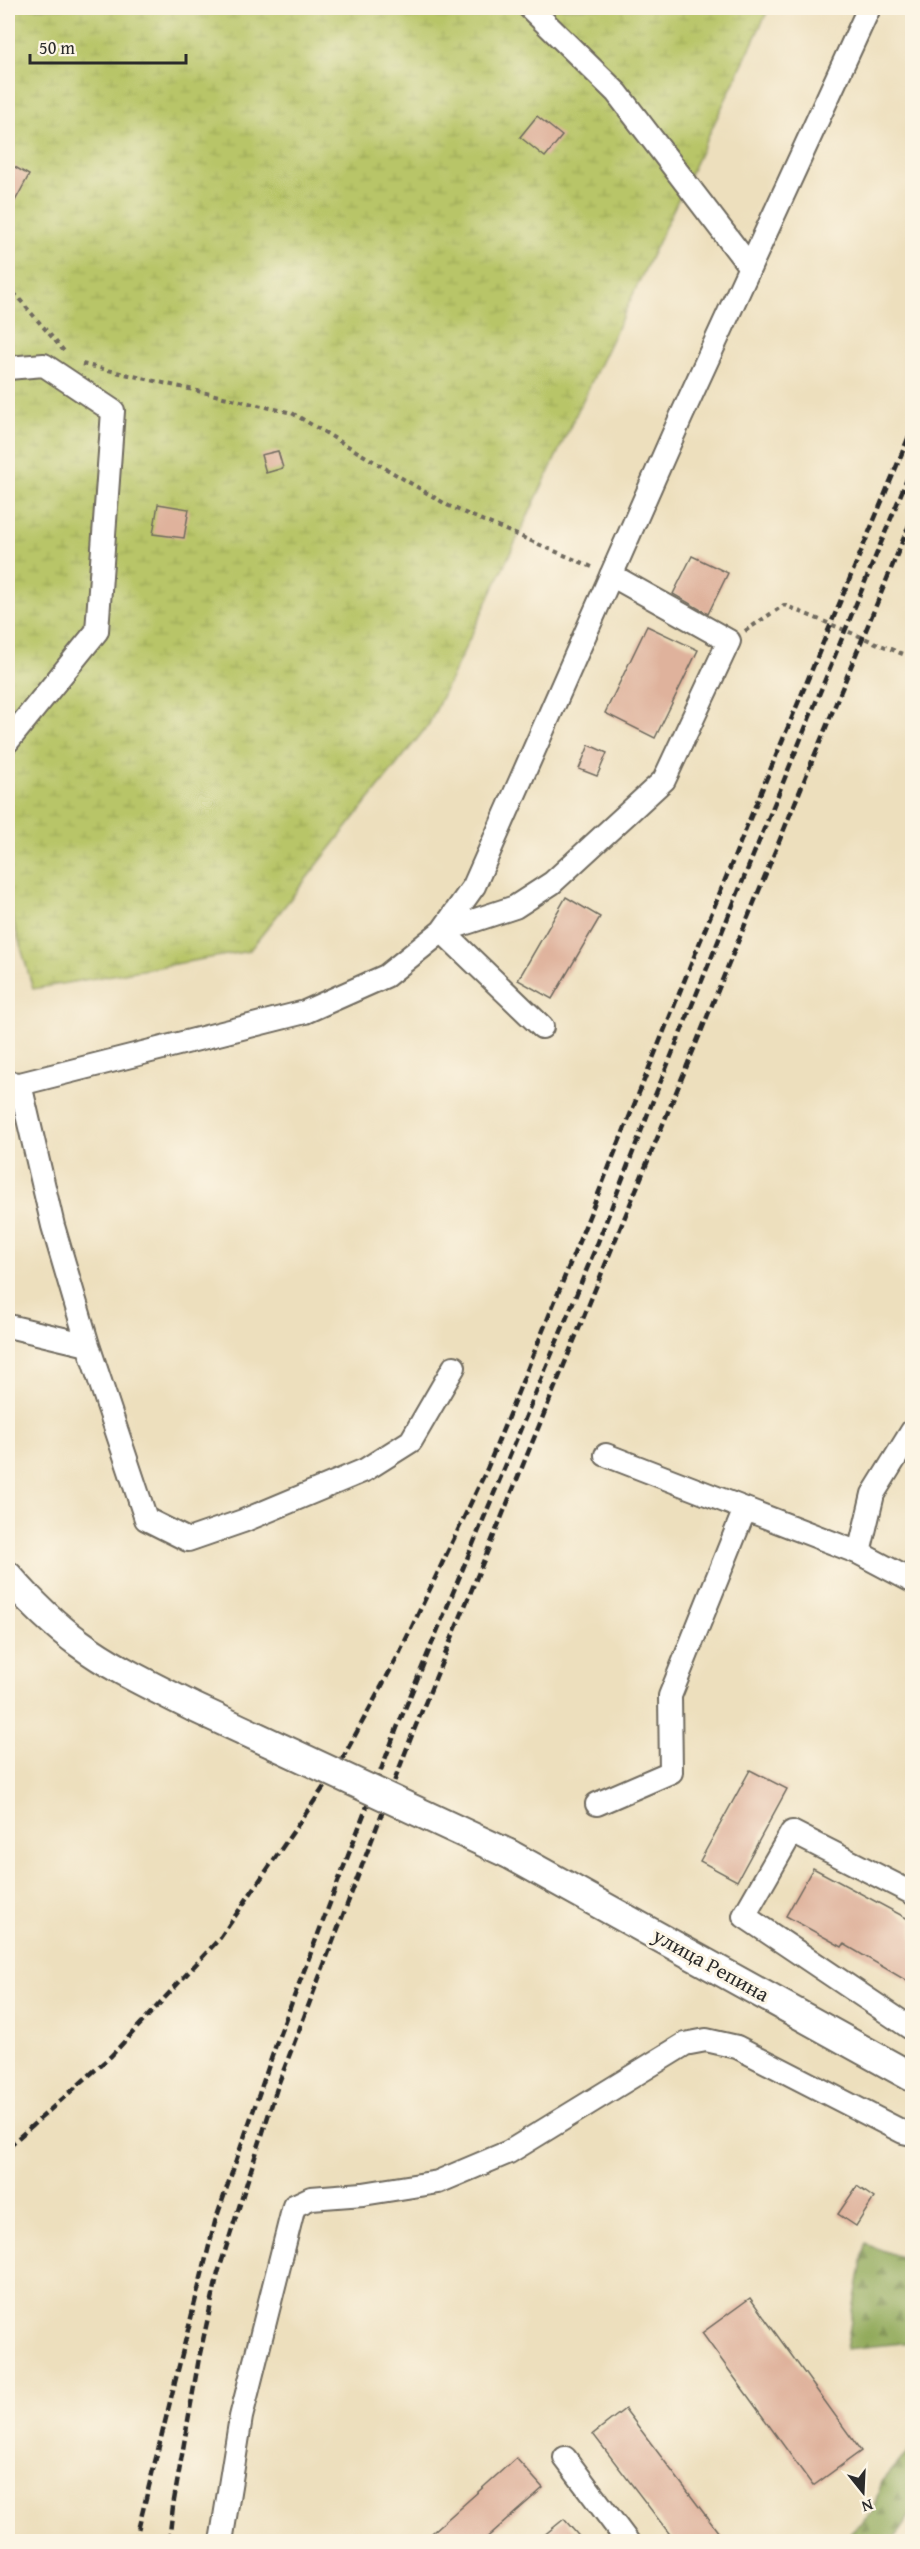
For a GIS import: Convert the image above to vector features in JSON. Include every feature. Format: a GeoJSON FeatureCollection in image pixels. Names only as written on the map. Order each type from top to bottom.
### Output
{"type":"FeatureCollection","features":[{"type":"Feature","properties":{"kind":"main road","name":"улица Репина"},"geometry":{"type":"LineString","coordinates":[[8,1576],[27,1598],[78,1642],[132,1677],[509,1854],[912,2077]]}},
{"type":"Feature","properties":{"kind":"street"},"geometry":{"type":"LineString","coordinates":[[530,8],[618,93],[750,267]]}},
{"type":"Feature","properties":{"kind":"street"},"geometry":{"type":"LineString","coordinates":[[454,1366],[411,1441],[365,1470],[243,1521],[188,1540],[146,1519],[88,1345],[14,1083],[305,1012],[386,976],[442,931],[474,886],[611,575],[869,8]]}},
{"type":"Feature","properties":{"kind":"street"},"geometry":{"type":"LineString","coordinates":[[8,368],[44,365],[113,411],[97,631],[8,741]]}},
{"type":"Feature","properties":{"kind":"street"},"geometry":{"type":"LineString","coordinates":[[442,931],[515,907],[552,883],[664,780],[729,641],[611,575]]}},
{"type":"Feature","properties":{"kind":"street"},"geometry":{"type":"LineString","coordinates":[[442,931],[542,1027]]}},
{"type":"Feature","properties":{"kind":"street"},"geometry":{"type":"LineString","coordinates":[[8,1326],[88,1345]]}},
{"type":"Feature","properties":{"kind":"street"},"geometry":{"type":"LineString","coordinates":[[859,1553],[873,1494],[912,1431]]}},
{"type":"Feature","properties":{"kind":"street"},"geometry":{"type":"LineString","coordinates":[[606,1455],[859,1553],[912,1581]]}},
{"type":"Feature","properties":{"kind":"street"},"geometry":{"type":"LineString","coordinates":[[597,1804],[671,1772],[670,1696],[745,1509]]}},
{"type":"Feature","properties":{"kind":"street"},"geometry":{"type":"LineString","coordinates":[[912,1893],[792,1832],[744,1916],[912,2029]]}},
{"type":"Feature","properties":{"kind":"street"},"geometry":{"type":"LineString","coordinates":[[222,2541],[241,2417],[294,2206],[311,2198],[363,2194],[438,2182],[509,2152],[686,2044],[706,2040],[738,2047],[903,2132],[912,2134]]}},
{"type":"Feature","properties":{"kind":"street"},"geometry":{"type":"LineString","coordinates":[[565,2458],[628,2541]]}},
{"type":"Feature","properties":{"kind":"path"},"geometry":{"type":"LineString","coordinates":[[8,286],[66,353]]}},
{"type":"Feature","properties":{"kind":"path"},"geometry":{"type":"LineString","coordinates":[[74,362],[292,413],[448,506],[611,575]]}},
{"type":"Feature","properties":{"kind":"path"},"geometry":{"type":"LineString","coordinates":[[729,641],[784,605],[905,655],[912,655]]}},
{"type":"Feature","properties":{"kind":"green space"},"geometry":{"type":"Polygon","coordinates":[[[8,8],[769,8],[429,724],[249,951],[33,989],[8,903],[8,8]]]}},
{"type":"Feature","properties":{"kind":"green space"},"geometry":{"type":"Polygon","coordinates":[[[865,2244],[912,2261],[912,2342],[846,2349],[865,2244]]]}},
{"type":"Feature","properties":{"kind":"green space"},"geometry":{"type":"Polygon","coordinates":[[[912,2447],[912,2512],[894,2541],[841,2541],[871,2515],[882,2482],[912,2447]]]}},
{"type":"Feature","properties":{"kind":"building"},"geometry":{"type":"Polygon","coordinates":[[[537,116],[562,136],[545,157],[520,137],[537,116]]]}},
{"type":"Feature","properties":{"kind":"building"},"geometry":{"type":"Polygon","coordinates":[[[8,163],[29,175],[8,214],[8,163]]]}},
{"type":"Feature","properties":{"kind":"building"},"geometry":{"type":"Polygon","coordinates":[[[278,451],[283,468],[266,473],[261,455],[278,451]]]}},
{"type":"Feature","properties":{"kind":"building"},"geometry":{"type":"Polygon","coordinates":[[[158,504],[189,509],[184,538],[153,534],[158,504]]]}},
{"type":"Feature","properties":{"kind":"building"},"geometry":{"type":"Polygon","coordinates":[[[692,556],[728,573],[708,614],[673,594],[692,556]]]}},
{"type":"Feature","properties":{"kind":"building"},"geometry":{"type":"Polygon","coordinates":[[[647,626],[698,650],[655,738],[605,713],[647,626]]]}},
{"type":"Feature","properties":{"kind":"building"},"geometry":{"type":"Polygon","coordinates":[[[589,745],[607,753],[597,776],[579,769],[589,745]]]}},
{"type":"Feature","properties":{"kind":"building"},"geometry":{"type":"Polygon","coordinates":[[[566,897],[600,917],[552,999],[518,980],[566,897]]]}},
{"type":"Feature","properties":{"kind":"building"},"geometry":{"type":"Polygon","coordinates":[[[750,1770],[787,1789],[737,1881],[700,1861],[750,1770]]]}},
{"type":"Feature","properties":{"kind":"building"},"geometry":{"type":"Polygon","coordinates":[[[813,1868],[912,1921],[912,1984],[844,1944],[842,1947],[786,1916],[813,1868]]]}},
{"type":"Feature","properties":{"kind":"building"},"geometry":{"type":"Polygon","coordinates":[[[857,2186],[874,2198],[856,2226],[838,2214],[857,2186]]]}},
{"type":"Feature","properties":{"kind":"building"},"geometry":{"type":"Polygon","coordinates":[[[750,2298],[861,2451],[813,2486],[702,2333],[750,2298]]]}},
{"type":"Feature","properties":{"kind":"building"},"geometry":{"type":"Polygon","coordinates":[[[625,2409],[725,2541],[675,2541],[593,2434],[625,2409]]]}},
{"type":"Feature","properties":{"kind":"building"},"geometry":{"type":"Polygon","coordinates":[[[516,2458],[543,2488],[483,2541],[423,2541],[516,2458]]]}},
{"type":"Feature","properties":{"kind":"building"},"geometry":{"type":"Polygon","coordinates":[[[564,2519],[583,2541],[537,2541],[564,2519]]]}},
{"type":"Feature","properties":{"kind":"railway"},"geometry":{"type":"LineString","coordinates":[[8,2147],[111,2056],[220,1938],[339,1765],[399,1654],[487,1469],[746,828],[912,429]]}},
{"type":"Feature","properties":{"kind":"railway"},"geometry":{"type":"LineString","coordinates":[[135,2542],[215,2222],[279,2036],[397,1728],[598,1242],[654,1098],[912,467]]}},
{"type":"Feature","properties":{"kind":"railway"},"geometry":{"type":"LineString","coordinates":[[169,2542],[173,2506],[199,2358],[218,2273],[278,2085],[412,1735],[912,518]]}}]}
